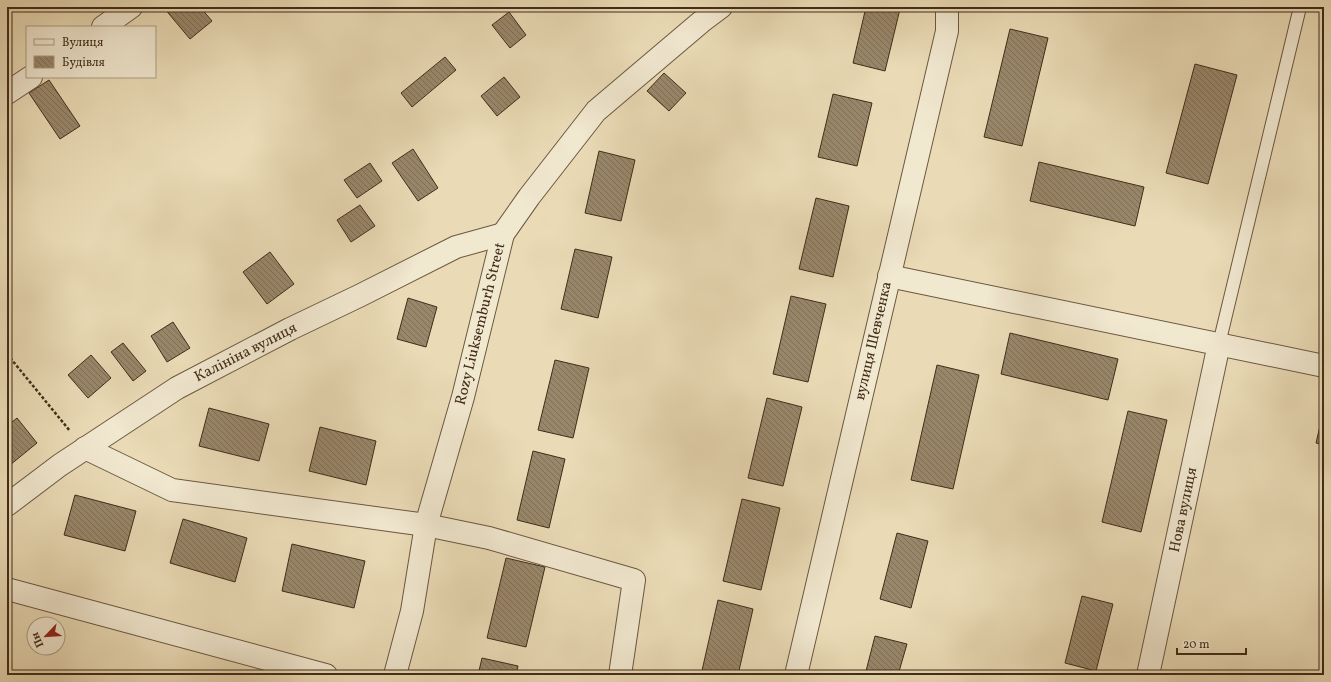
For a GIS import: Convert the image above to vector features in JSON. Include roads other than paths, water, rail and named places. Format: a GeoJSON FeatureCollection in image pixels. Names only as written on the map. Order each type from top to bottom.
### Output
{"type":"FeatureCollection","features":[{"type":"Feature","properties":{"kind":"street"},"geometry":{"type":"LineString","coordinates":[[104,26],[131,7]]}},
{"type":"Feature","properties":{"kind":"street","name":"Rozy Liuksemburh Street"},"geometry":{"type":"LineString","coordinates":[[395,675],[412,611],[426,525],[464,397],[503,234],[529,197],[596,111],[701,22],[721,7]]}},
{"type":"Feature","properties":{"kind":"street","name":"вулиця Шевченка"},"geometry":{"type":"LineString","coordinates":[[796,675],[947,31],[947,7]]}},
{"type":"Feature","properties":{"kind":"street"},"geometry":{"type":"LineString","coordinates":[[7,93],[30,78]]}},
{"type":"Feature","properties":{"kind":"street","name":"Калініна вулиця"},"geometry":{"type":"LineString","coordinates":[[7,505],[60,465],[177,388],[290,329],[456,247],[503,234]]}},
{"type":"Feature","properties":{"kind":"street"},"geometry":{"type":"LineString","coordinates":[[890,276],[1324,366]]}},
{"type":"Feature","properties":{"kind":"street","name":"Нова вулиця"},"geometry":{"type":"LineString","coordinates":[[1148,675],[1219,344]]}},
{"type":"Feature","properties":{"kind":"street"},"geometry":{"type":"LineString","coordinates":[[85,448],[172,490],[426,525],[489,538],[634,580],[620,675]]}},
{"type":"Feature","properties":{"kind":"street"},"geometry":{"type":"LineString","coordinates":[[7,589],[326,675]]}},
{"type":"Feature","properties":{"kind":"lane"},"geometry":{"type":"LineString","coordinates":[[1219,344],[1300,7]]}}]}
